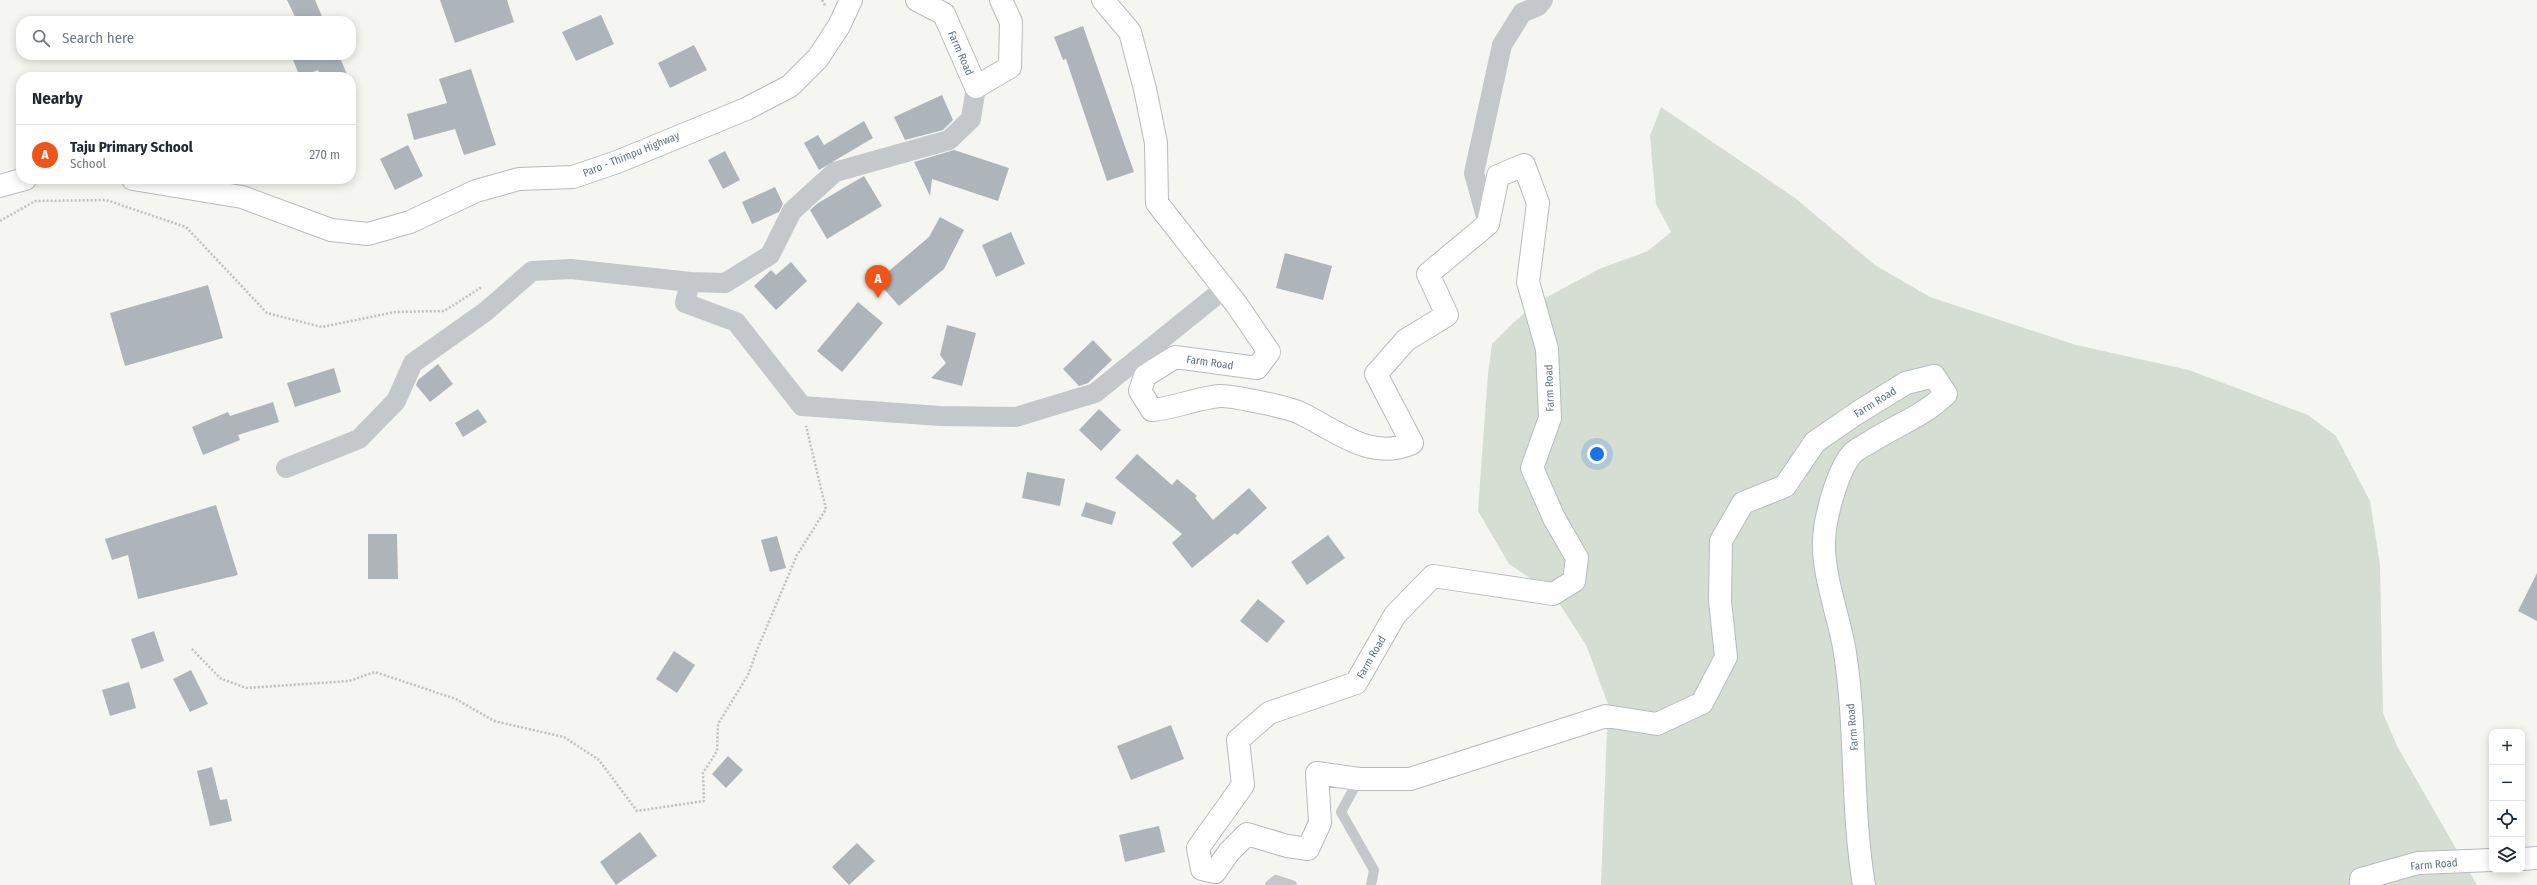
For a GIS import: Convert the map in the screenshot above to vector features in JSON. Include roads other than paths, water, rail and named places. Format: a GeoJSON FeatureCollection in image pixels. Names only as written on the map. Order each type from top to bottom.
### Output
{"type":"FeatureCollection","features":[{"type":"Feature","properties":{"kind":"street","name":"Paro - Thimpu Highway"},"geometry":{"type":"LineString","coordinates":[[163,184],[242,197],[331,230],[368,234],[410,222],[476,191],[519,179],[573,177],[617,162],[746,110],[790,86],[818,58],[839,26],[851,0]]}},
{"type":"Feature","properties":{"kind":"street","name":"Farm Road"},"geometry":{"type":"LineString","coordinates":[[917,0],[944,14],[976,87],[1010,67],[1011,22],[1001,0]]}},
{"type":"Feature","properties":{"kind":"street","name":"Farm Road"},"geometry":{"type":"LineString","coordinates":[[1103,0],[1130,32],[1145,89],[1156,143],[1157,203],[1224,289],[1269,352],[1257,368],[1175,357],[1145,376],[1140,391],[1152,410],[1171,408],[1221,396],[1299,412],[1355,444],[1398,450],[1412,443],[1376,374],[1406,340],[1447,315],[1428,274],[1488,224],[1498,176],[1524,165],[1538,203],[1528,282],[1547,349],[1550,418],[1532,468],[1554,518],[1577,558],[1574,581],[1553,594],[1433,576],[1395,615],[1356,683],[1269,713],[1238,740],[1243,784],[1198,848],[1202,869],[1215,872],[1229,852],[1248,834],[1287,846],[1308,849],[1320,823],[1317,773],[1358,779],[1410,779],[1606,716],[1657,724],[1702,703],[1726,657],[1720,601],[1721,541],[1743,503],[1785,486],[1815,442],[1857,413],[1906,383],[1934,376],[1946,394],[1935,405],[1888,431],[1852,454],[1833,492],[1824,543],[1834,609],[1845,652],[1854,741],[1857,844],[1864,885]]}},
{"type":"Feature","properties":{"kind":"street"},"geometry":{"type":"LineString","coordinates":[[1488,224],[1474,173],[1502,45],[1522,13],[1538,6],[1543,0]]}},
{"type":"Feature","properties":{"kind":"street"},"geometry":{"type":"LineString","coordinates":[[286,468],[359,439],[396,401],[413,363],[485,312],[532,271],[571,269],[690,282],[725,283],[770,255],[792,211],[835,172],[949,140],[970,119],[976,87]]}},
{"type":"Feature","properties":{"kind":"street"},"geometry":{"type":"LineString","coordinates":[[0,186],[16,182]]}},
{"type":"Feature","properties":{"kind":"street"},"geometry":{"type":"LineString","coordinates":[[690,282],[685,303],[736,322],[802,406],[940,416],[1016,416],[1095,393],[1224,289]]}},
{"type":"Feature","properties":{"kind":"street"},"geometry":{"type":"LineString","coordinates":[[2525,859],[2537,858]]}},
{"type":"Feature","properties":{"kind":"street","name":"Farm Road"},"geometry":{"type":"LineString","coordinates":[[2361,885],[2361,879],[2418,863],[2489,860]]}},
{"type":"Feature","properties":{"kind":"lane"},"geometry":{"type":"LineString","coordinates":[[1358,779],[1341,812],[1374,870],[1371,885]]}},
{"type":"Feature","properties":{"kind":"lane"},"geometry":{"type":"LineString","coordinates":[[1270,885],[1276,880],[1292,885]]}},
{"type":"Feature","properties":{"kind":"place","name":"Taju Primary School"},"geometry":{"type":"Point","coordinates":[878,298]}}]}
